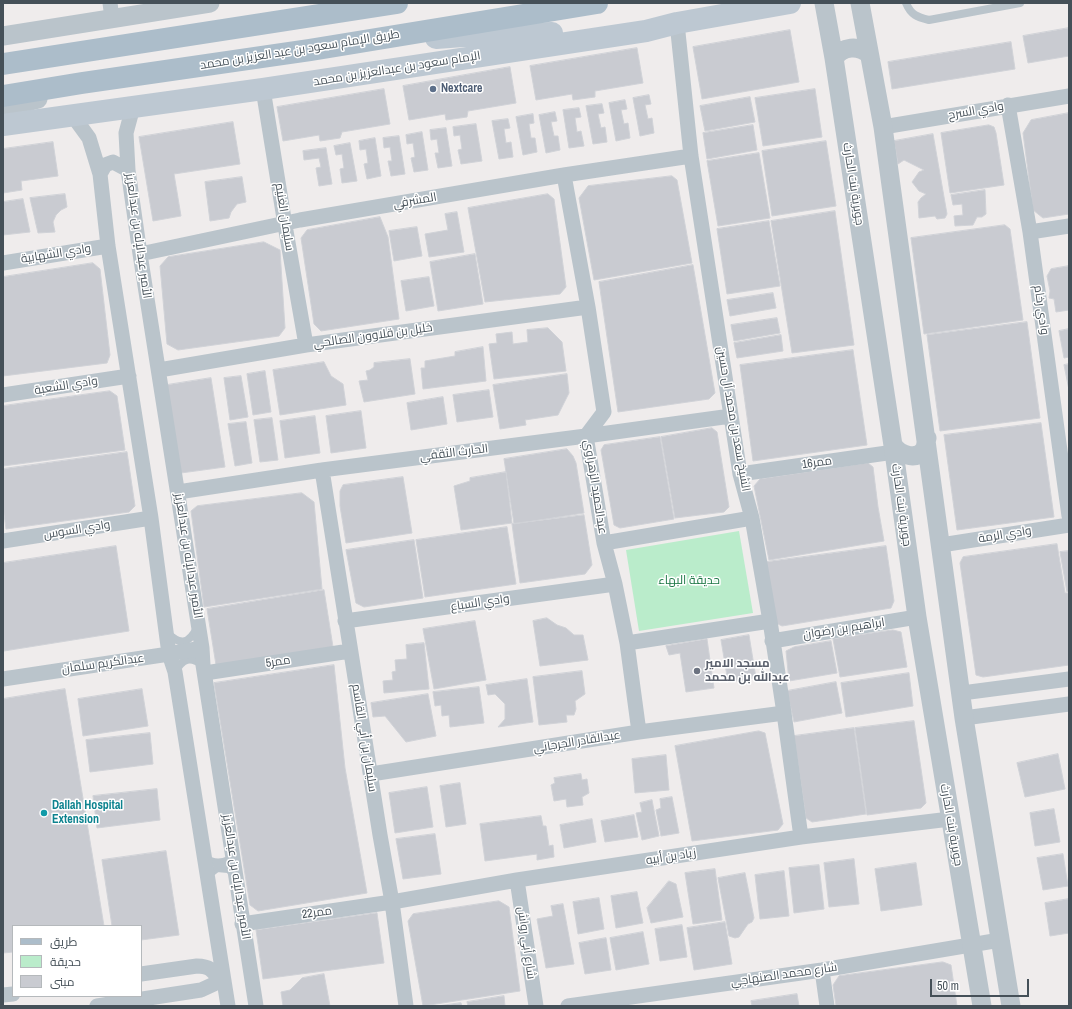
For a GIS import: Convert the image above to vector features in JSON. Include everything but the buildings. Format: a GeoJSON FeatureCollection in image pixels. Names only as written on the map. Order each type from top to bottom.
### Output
{"type":"FeatureCollection","features":[{"type":"Feature","properties":{"kind":"main road"},"geometry":{"type":"LineString","coordinates":[[3,64],[397,3]]}},
{"type":"Feature","properties":{"kind":"main road","name":"طريق الإمام سعود بن عبد العزيز بن محمد"},"geometry":{"type":"LineString","coordinates":[[3,96],[82,82],[310,50],[597,3]]}},
{"type":"Feature","properties":{"kind":"main road","name":"الإمام سعود بن عبدالعزيز بن محمد"},"geometry":{"type":"LineString","coordinates":[[3,125],[263,89],[646,31],[677,23],[790,3]]}},
{"type":"Feature","properties":{"kind":"main road"},"geometry":{"type":"LineString","coordinates":[[310,50],[463,36],[646,31]]}},
{"type":"Feature","properties":{"kind":"street"},"geometry":{"type":"LineString","coordinates":[[3,36],[111,11],[210,3]]}},
{"type":"Feature","properties":{"kind":"street","name":"جويرية بنت الحارث"},"geometry":{"type":"LineString","coordinates":[[824,3],[834,58],[917,617],[982,1006]]}},
{"type":"Feature","properties":{"kind":"street"},"geometry":{"type":"LineString","coordinates":[[860,3],[883,127],[962,693],[964,718],[1011,1006]]}},
{"type":"Feature","properties":{"kind":"street","name":"الشيخ سعد بن محمد آل حسين"},"geometry":{"type":"LineString","coordinates":[[677,23],[691,156],[740,474],[752,518],[770,621],[801,837]]}},
{"type":"Feature","properties":{"kind":"street"},"geometry":{"type":"LineString","coordinates":[[834,58],[838,52],[850,48],[859,48],[869,54]]}},
{"type":"Feature","properties":{"kind":"street"},"geometry":{"type":"LineString","coordinates":[[3,60],[26,60]]}},
{"type":"Feature","properties":{"kind":"street"},"geometry":{"type":"LineString","coordinates":[[3,108],[38,99],[82,82]]}},
{"type":"Feature","properties":{"kind":"street","name":"سليمان الغنيم"},"geometry":{"type":"LineString","coordinates":[[263,89],[284,223],[306,345]]}},
{"type":"Feature","properties":{"kind":"street","name":"وادي السرح"},"geometry":{"type":"LineString","coordinates":[[883,127],[1069,96]]}},
{"type":"Feature","properties":{"kind":"street","name":"وادي رخام"},"geometry":{"type":"LineString","coordinates":[[1008,105],[1030,232],[1069,516]]}},
{"type":"Feature","properties":{"kind":"street","name":"الأمير عبدالإله بن عبدالعزيز"},"geometry":{"type":"LineString","coordinates":[[133,107],[126,133],[128,170],[199,626],[242,924],[256,1006]]}},
{"type":"Feature","properties":{"kind":"street"},"geometry":{"type":"LineString","coordinates":[[73,116],[89,138],[100,174],[108,246],[151,518],[169,654],[175,672],[228,1006]]}},
{"type":"Feature","properties":{"kind":"street","name":"المشرفي"},"geometry":{"type":"LineString","coordinates":[[140,254],[284,223],[564,175],[691,156]]}},
{"type":"Feature","properties":{"kind":"street"},"geometry":{"type":"LineString","coordinates":[[100,174],[105,165],[112,162],[119,164],[128,170]]}},
{"type":"Feature","properties":{"kind":"street","name":"عبدالحميد الزهراوي"},"geometry":{"type":"LineString","coordinates":[[564,175],[588,308],[604,412],[586,436],[604,543],[615,584],[626,643],[639,732]]}},
{"type":"Feature","properties":{"kind":"street"},"geometry":{"type":"LineString","coordinates":[[1030,232],[1069,226]]}},
{"type":"Feature","properties":{"kind":"street","name":"وادي الشهابية"},"geometry":{"type":"LineString","coordinates":[[3,263],[108,246]]}},
{"type":"Feature","properties":{"kind":"street","name":"خليل بن قلاوون الصالحي"},"geometry":{"type":"LineString","coordinates":[[159,370],[306,345],[588,308]]}},
{"type":"Feature","properties":{"kind":"street","name":"وادي الشعبة"},"geometry":{"type":"LineString","coordinates":[[3,396],[129,376]]}},
{"type":"Feature","properties":{"kind":"street","name":"الحارث الثقفي"},"geometry":{"type":"LineString","coordinates":[[178,492],[322,470],[731,416]]}},
{"type":"Feature","properties":{"kind":"street"},"geometry":{"type":"LineString","coordinates":[[893,449],[900,453],[912,455],[922,452],[925,448],[927,438]]}},
{"type":"Feature","properties":{"kind":"street","name":"ممر16"},"geometry":{"type":"LineString","coordinates":[[740,474],[893,449]]}},
{"type":"Feature","properties":{"kind":"street"},"geometry":{"type":"LineString","coordinates":[[897,476],[901,469],[906,465],[918,462],[929,468],[931,473]]}},
{"type":"Feature","properties":{"kind":"street","name":"سليمان بن أبي القاسم"},"geometry":{"type":"LineString","coordinates":[[322,470],[345,621],[392,902],[406,1006]]}},
{"type":"Feature","properties":{"kind":"street","name":"وادي السوس"},"geometry":{"type":"LineString","coordinates":[[3,541],[151,518]]}},
{"type":"Feature","properties":{"kind":"street"},"geometry":{"type":"LineString","coordinates":[[604,543],[752,518]]}},
{"type":"Feature","properties":{"kind":"street","name":"وادي الرمة"},"geometry":{"type":"LineString","coordinates":[[941,545],[1069,525]]}},
{"type":"Feature","properties":{"kind":"street","name":"وادي السباع"},"geometry":{"type":"LineString","coordinates":[[345,621],[615,584]]}},
{"type":"Feature","properties":{"kind":"street","name":"ابراهيم بن رضوان"},"geometry":{"type":"LineString","coordinates":[[772,641],[917,617]]}},
{"type":"Feature","properties":{"kind":"street"},"geometry":{"type":"LineString","coordinates":[[626,643],[770,621]]}},
{"type":"Feature","properties":{"kind":"street","name":"عبدالكريم سلمان"},"geometry":{"type":"LineString","coordinates":[[3,679],[202,648]]}},
{"type":"Feature","properties":{"kind":"street","name":"ممر5"},"geometry":{"type":"LineString","coordinates":[[204,669],[350,651]]}},
{"type":"Feature","properties":{"kind":"street"},"geometry":{"type":"LineString","coordinates":[[962,693],[1069,679]]}},
{"type":"Feature","properties":{"kind":"street"},"geometry":{"type":"LineString","coordinates":[[999,688],[992,692],[986,702],[988,708],[993,712],[1004,713]]}},
{"type":"Feature","properties":{"kind":"street"},"geometry":{"type":"LineString","coordinates":[[964,718],[1069,704]]}},
{"type":"Feature","properties":{"kind":"street","name":"عبدالقادر الجرجاني"},"geometry":{"type":"LineString","coordinates":[[370,774],[639,732],[784,712]]}},
{"type":"Feature","properties":{"kind":"street","name":"زياد بن أبيه"},"geometry":{"type":"LineString","coordinates":[[392,902],[517,880],[801,837],[950,819]]}},
{"type":"Feature","properties":{"kind":"street","name":"شارع أبي رواش"},"geometry":{"type":"LineString","coordinates":[[517,880],[536,1006]]}},
{"type":"Feature","properties":{"kind":"street","name":"ممر22"},"geometry":{"type":"LineString","coordinates":[[242,924],[392,902]]}},
{"type":"Feature","properties":{"kind":"street","name":"شارع محمد الصنهاجي"},"geometry":{"type":"LineString","coordinates":[[568,1006],[822,970],[1000,940]]}},
{"type":"Feature","properties":{"kind":"street"},"geometry":{"type":"LineString","coordinates":[[97,1006],[127,999],[201,990],[214,984],[217,979],[215,972],[204,966],[142,974]]}},
{"type":"Feature","properties":{"kind":"street"},"geometry":{"type":"LineString","coordinates":[[822,970],[827,1006]]}},
{"type":"Feature","properties":{"kind":"lane"},"geometry":{"type":"LineString","coordinates":[[906,3],[908,8],[916,16],[929,20],[1020,3]]}},
{"type":"Feature","properties":{"kind":"lane"},"geometry":{"type":"LineString","coordinates":[[166,632],[175,640],[183,642],[188,641],[199,626]]}},
{"type":"Feature","properties":{"kind":"lane"},"geometry":{"type":"LineString","coordinates":[[175,672],[184,660],[189,659],[197,661],[204,669]]}},
{"type":"Feature","properties":{"kind":"lane"},"geometry":{"type":"LineString","coordinates":[[205,857],[214,863],[220,863],[229,860],[232,854]]}},
{"type":"Feature","properties":{"kind":"lane"},"geometry":{"type":"LineString","coordinates":[[208,875],[217,868],[228,869],[235,874]]}},
{"type":"Feature","properties":{"kind":"green space","name":"حديقة البهاء"},"geometry":{"type":"Polygon","coordinates":[[[739,531],[753,613],[639,631],[626,550],[739,531]]]}},
{"type":"Feature","properties":{"kind":"place","name":"Nextcare"},"geometry":{"type":"Point","coordinates":[433,89]}},
{"type":"Feature","properties":{"kind":"place","name":"مسجد الامير عبدالله بن محمد"},"geometry":{"type":"Point","coordinates":[697,671]}},
{"type":"Feature","properties":{"kind":"place","name":"Dallah Hospital Extension"},"geometry":{"type":"Point","coordinates":[44,813]}}]}
